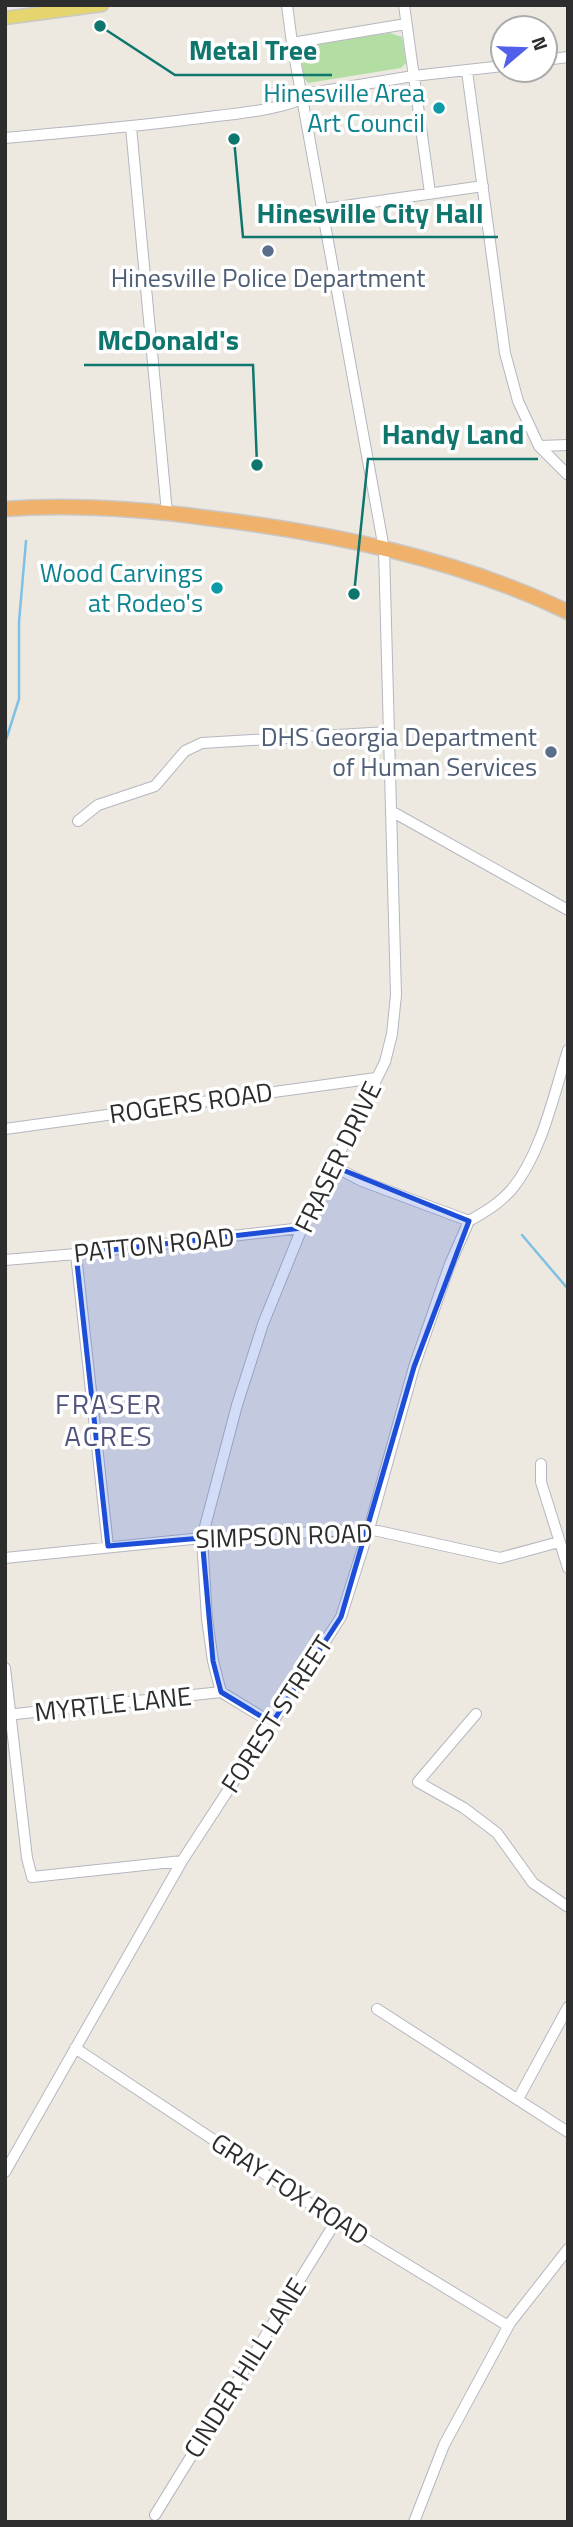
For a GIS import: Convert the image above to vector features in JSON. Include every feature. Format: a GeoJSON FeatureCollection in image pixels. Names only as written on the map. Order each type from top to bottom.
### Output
{"type":"FeatureCollection","features":[{"type":"Feature","properties":{"kind":"highway"},"geometry":{"type":"LineString","coordinates":[[5,509],[97,508],[167,513],[273,526],[384,549],[459,570],[531,594],[568,612]]}},
{"type":"Feature","properties":{"kind":"main road"},"geometry":{"type":"LineString","coordinates":[[5,18],[102,5]]}},
{"type":"Feature","properties":{"kind":"street","name":"FRASER DRIVE"},"geometry":{"type":"LineString","coordinates":[[221,1692],[207,1619],[202,1538],[240,1394],[263,1324],[302,1228],[386,1062],[396,995],[384,549],[287,5]]}},
{"type":"Feature","properties":{"kind":"street"},"geometry":{"type":"LineString","coordinates":[[404,5],[430,193]]}},
{"type":"Feature","properties":{"kind":"street"},"geometry":{"type":"LineString","coordinates":[[292,43],[407,24]]}},
{"type":"Feature","properties":{"kind":"street"},"geometry":{"type":"LineString","coordinates":[[5,138],[131,127],[243,113],[303,100],[312,93],[413,76],[489,68]]}},
{"type":"Feature","properties":{"kind":"street"},"geometry":{"type":"LineString","coordinates":[[467,71],[505,353],[518,401],[539,446],[568,475]]}},
{"type":"Feature","properties":{"kind":"street"},"geometry":{"type":"LineString","coordinates":[[131,127],[167,513]]}},
{"type":"Feature","properties":{"kind":"street"},"geometry":{"type":"LineString","coordinates":[[324,209],[483,186]]}},
{"type":"Feature","properties":{"kind":"street"},"geometry":{"type":"LineString","coordinates":[[539,446],[568,445]]}},
{"type":"Feature","properties":{"kind":"street"},"geometry":{"type":"LineString","coordinates":[[78,821],[98,805],[155,786],[185,751],[202,743],[388,732]]}},
{"type":"Feature","properties":{"kind":"street"},"geometry":{"type":"LineString","coordinates":[[391,811],[568,910]]}},
{"type":"Feature","properties":{"kind":"street"},"geometry":{"type":"LineString","coordinates":[[333,1166],[362,1181],[469,1221],[492,1208],[513,1188],[524,1169],[542,1135],[568,1049]]}},
{"type":"Feature","properties":{"kind":"street","name":"ROGERS ROAD"},"geometry":{"type":"LineString","coordinates":[[5,1129],[376,1078]]}},
{"type":"Feature","properties":{"kind":"street","name":"FOREST STREET"},"geometry":{"type":"LineString","coordinates":[[5,2172],[182,1861],[341,1617],[369,1529],[414,1367],[450,1264],[469,1221]]}},
{"type":"Feature","properties":{"kind":"street","name":"PATTON ROAD"},"geometry":{"type":"LineString","coordinates":[[5,1260],[302,1228]]}},
{"type":"Feature","properties":{"kind":"street"},"geometry":{"type":"LineString","coordinates":[[76,1254],[108,1546]]}},
{"type":"Feature","properties":{"kind":"street"},"geometry":{"type":"LineString","coordinates":[[541,1464],[541,1482],[568,1568]]}},
{"type":"Feature","properties":{"kind":"street","name":"SIMPSON ROAD"},"geometry":{"type":"LineString","coordinates":[[5,1558],[202,1538],[369,1529],[500,1558],[559,1542]]}},
{"type":"Feature","properties":{"kind":"street"},"geometry":{"type":"LineString","coordinates":[[5,1668],[8,1715],[27,1858],[32,1877],[182,1861]]}},
{"type":"Feature","properties":{"kind":"street"},"geometry":{"type":"LineString","coordinates":[[221,1692],[272,1723]]}},
{"type":"Feature","properties":{"kind":"street","name":"MYRTLE LANE"},"geometry":{"type":"LineString","coordinates":[[8,1715],[221,1692]]}},
{"type":"Feature","properties":{"kind":"street"},"geometry":{"type":"LineString","coordinates":[[476,1714],[418,1782],[464,1808],[497,1833],[533,1883],[568,1907]]}},
{"type":"Feature","properties":{"kind":"street"},"geometry":{"type":"LineString","coordinates":[[518,2099],[568,2007]]}},
{"type":"Feature","properties":{"kind":"street"},"geometry":{"type":"LineString","coordinates":[[377,2009],[568,2132]]}},
{"type":"Feature","properties":{"kind":"street","name":"GRAY FOX ROAD"},"geometry":{"type":"LineString","coordinates":[[75,2048],[336,2221],[508,2326]]}},
{"type":"Feature","properties":{"kind":"street","name":"CINDER HILL LANE"},"geometry":{"type":"LineString","coordinates":[[155,2515],[336,2221]]}},
{"type":"Feature","properties":{"kind":"street"},"geometry":{"type":"LineString","coordinates":[[414,2522],[444,2445],[508,2326],[568,2249]]}},
{"type":"Feature","properties":{"kind":"highlighted area"},"geometry":{"type":"Polygon","coordinates":[[[333,1166],[469,1221],[414,1367],[341,1617],[272,1723],[221,1692],[213,1661],[202,1538],[108,1546],[76,1254],[302,1228],[333,1166]]]}},
{"type":"Feature","properties":{"kind":"green space"},"geometry":{"type":"Polygon","coordinates":[[[390,33],[402,37],[406,63],[401,68],[308,83],[304,78],[300,50],[303,46],[390,33]]]}},
{"type":"Feature","properties":{"kind":"waterway"},"geometry":{"type":"LineString","coordinates":[[5,743],[19,699],[19,622],[26,541]]}},
{"type":"Feature","properties":{"kind":"waterway"},"geometry":{"type":"LineString","coordinates":[[522,1235],[568,1289]]}},
{"type":"Feature","properties":{"kind":"place","name":"Metal Tree"},"geometry":{"type":"Point","coordinates":[100,26]}},
{"type":"Feature","properties":{"kind":"place","name":"Hinesville Area Art Council"},"geometry":{"type":"Point","coordinates":[439,108]}},
{"type":"Feature","properties":{"kind":"place","name":"Hinesville City Hall"},"geometry":{"type":"Point","coordinates":[234,139]}},
{"type":"Feature","properties":{"kind":"place","name":"Hinesville Police Department"},"geometry":{"type":"Point","coordinates":[268,251]}},
{"type":"Feature","properties":{"kind":"place","name":"McDonald's"},"geometry":{"type":"Point","coordinates":[257,465]}},
{"type":"Feature","properties":{"kind":"place","name":"Wood Carvings at Rodeo's"},"geometry":{"type":"Point","coordinates":[217,588]}},
{"type":"Feature","properties":{"kind":"place","name":"Handy Land"},"geometry":{"type":"Point","coordinates":[354,594]}},
{"type":"Feature","properties":{"kind":"place","name":"DHS Georgia Department of Human Services"},"geometry":{"type":"Point","coordinates":[551,752]}},
{"type":"Feature","properties":{"kind":"district","name":"FRASER ACRES"},"geometry":{"type":"Point","coordinates":[109,1420]}}]}
